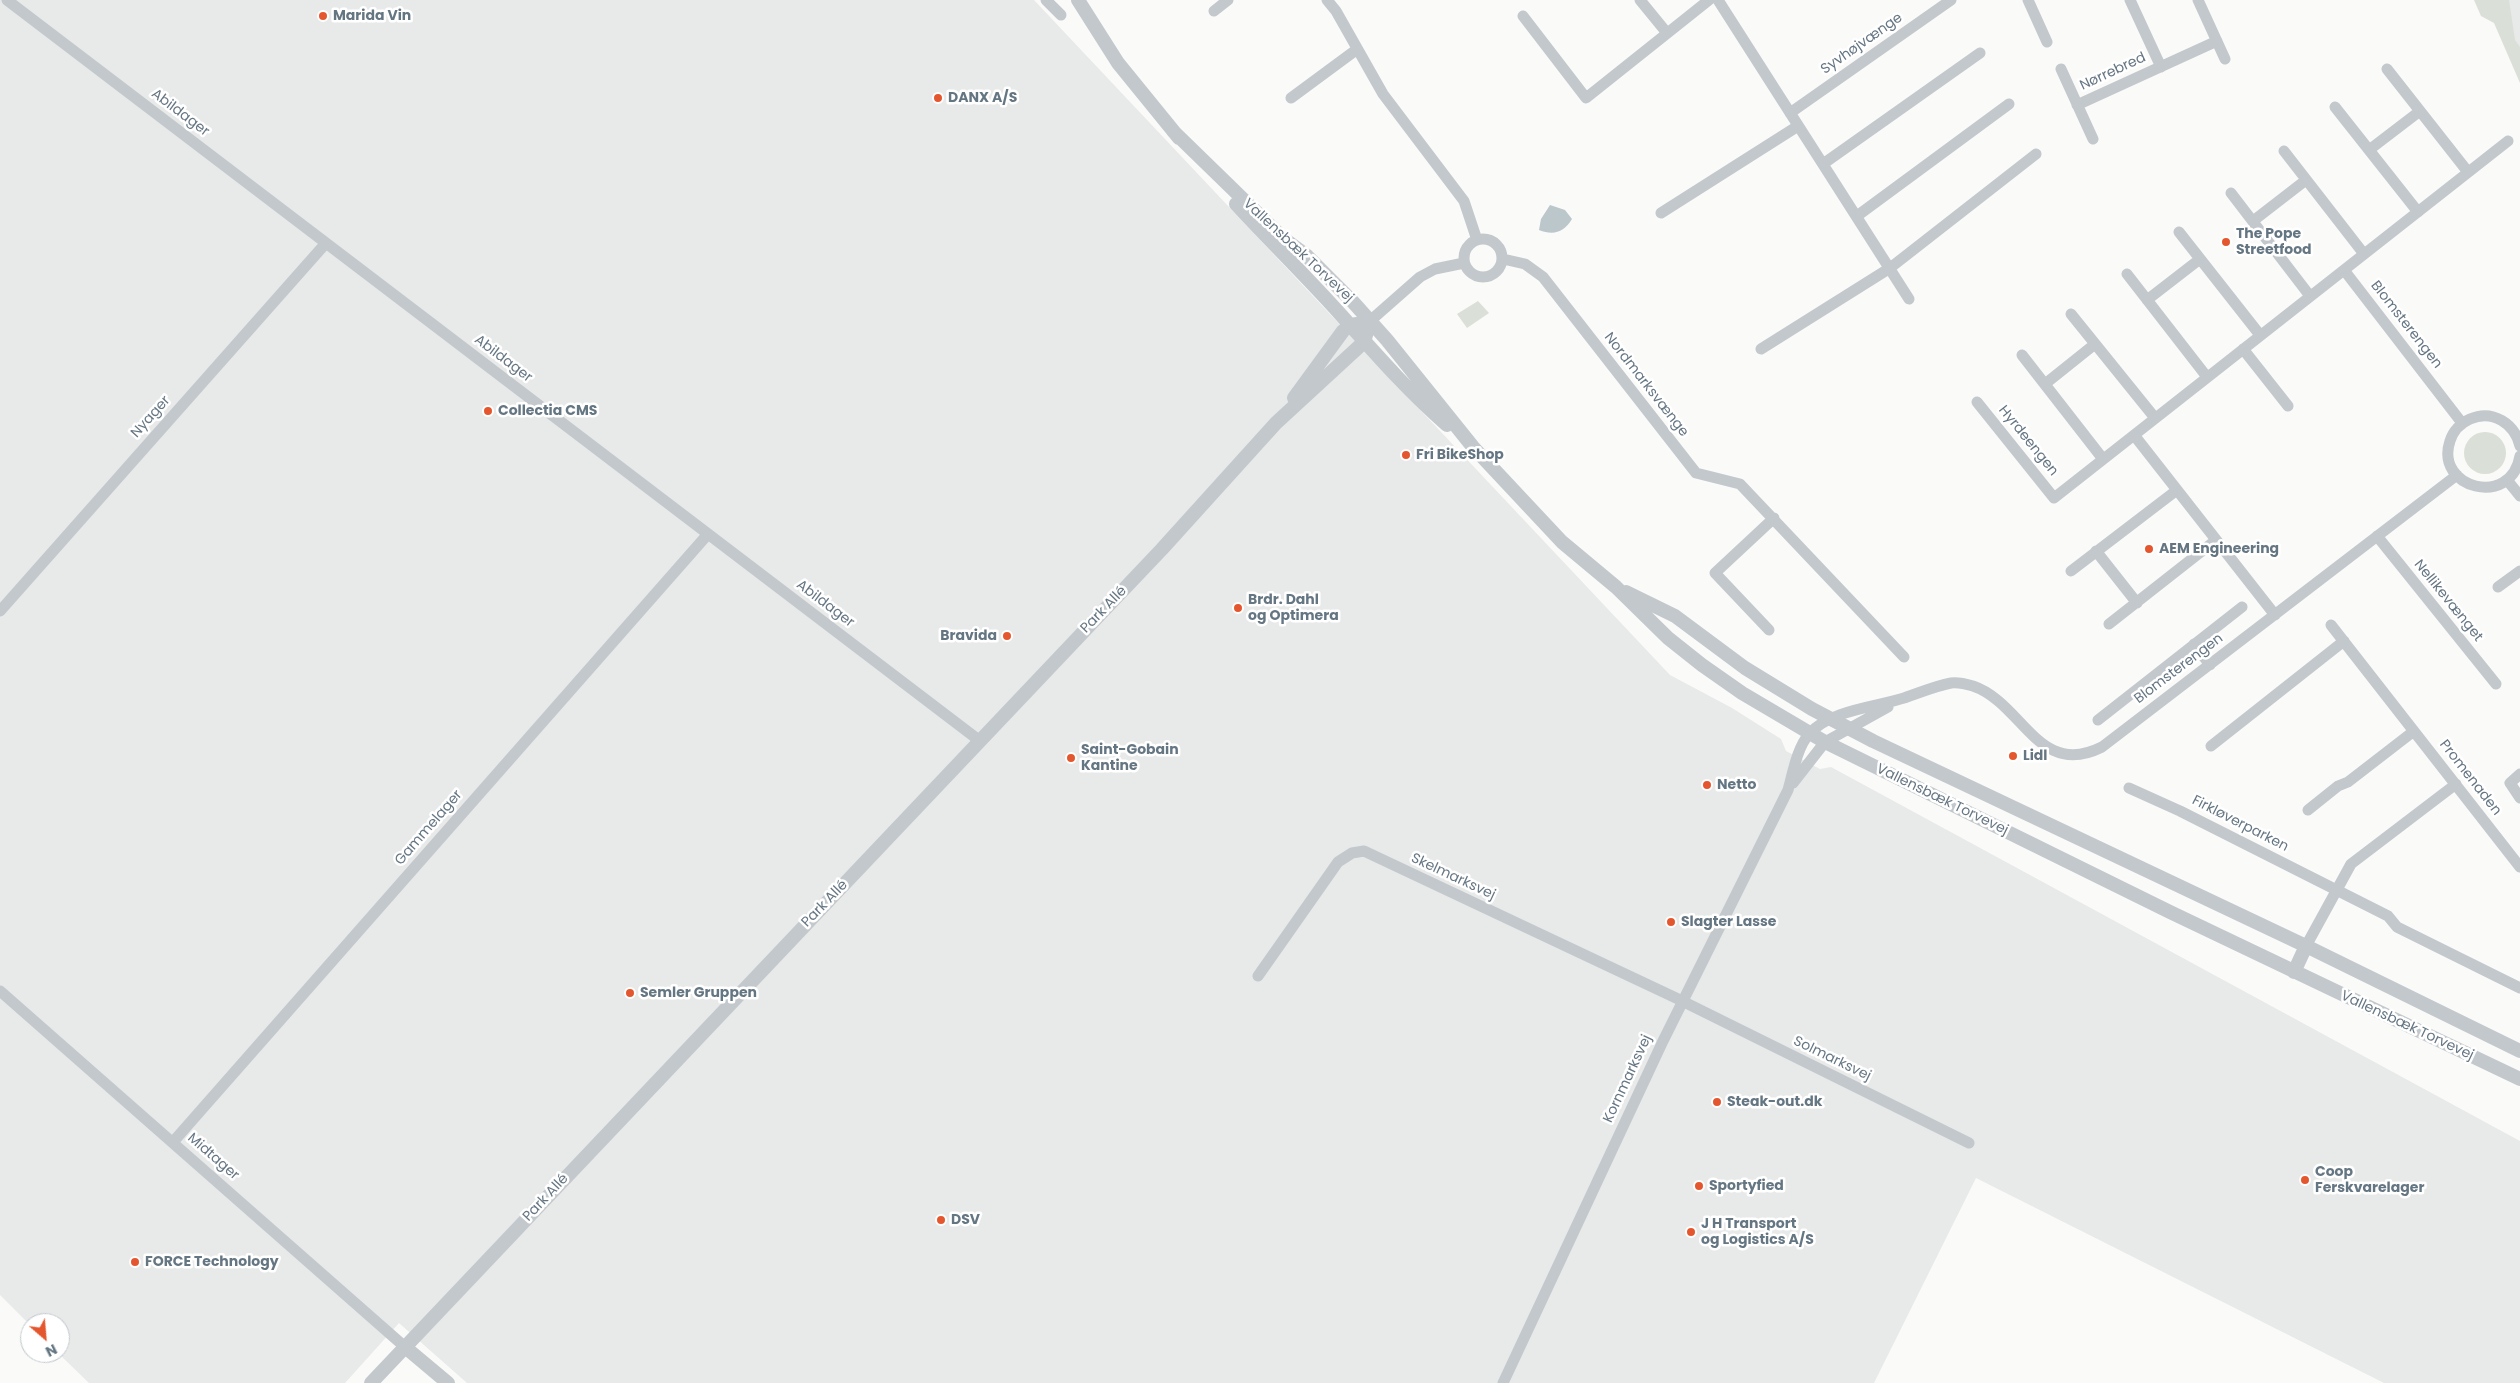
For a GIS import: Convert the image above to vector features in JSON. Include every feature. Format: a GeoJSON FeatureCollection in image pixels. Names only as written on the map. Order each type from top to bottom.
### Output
{"type":"FeatureCollection","features":[{"type":"Feature","properties":{"kind":"street"},"geometry":{"type":"LineString","coordinates":[[0,10],[8,0]]}},
{"type":"Feature","properties":{"kind":"street","name":"Abildager"},"geometry":{"type":"LineString","coordinates":[[8,0],[980,741]]}},
{"type":"Feature","properties":{"kind":"street"},"geometry":{"type":"LineString","coordinates":[[1046,0],[1061,15]]}},
{"type":"Feature","properties":{"kind":"street","name":"Vallensbæk Torvevej"},"geometry":{"type":"LineString","coordinates":[[1078,0],[1118,64],[1220,187],[1419,400],[1473,447]]}},
{"type":"Feature","properties":{"kind":"street"},"geometry":{"type":"LineString","coordinates":[[1214,11],[1228,0]]}},
{"type":"Feature","properties":{"kind":"street"},"geometry":{"type":"LineString","coordinates":[[1327,0],[1336,11],[1356,50],[1383,94],[1464,201],[1478,240]]}},
{"type":"Feature","properties":{"kind":"street"},"geometry":{"type":"LineString","coordinates":[[1640,0],[1667,33]]}},
{"type":"Feature","properties":{"kind":"street"},"geometry":{"type":"LineString","coordinates":[[1523,16],[1586,98],[1709,0]]}},
{"type":"Feature","properties":{"kind":"street"},"geometry":{"type":"LineString","coordinates":[[1718,0],[1909,300]]}},
{"type":"Feature","properties":{"kind":"street","name":"Syvhøjvænge"},"geometry":{"type":"LineString","coordinates":[[1790,112],[1951,0]]}},
{"type":"Feature","properties":{"kind":"street"},"geometry":{"type":"LineString","coordinates":[[2028,0],[2047,42]]}},
{"type":"Feature","properties":{"kind":"street","name":"Nørrebred"},"geometry":{"type":"LineString","coordinates":[[2130,0],[2161,67]]}},
{"type":"Feature","properties":{"kind":"street"},"geometry":{"type":"LineString","coordinates":[[2198,0],[2225,59]]}},
{"type":"Feature","properties":{"kind":"street","name":"Nørrebred"},"geometry":{"type":"LineString","coordinates":[[2077,105],[2217,41]]}},
{"type":"Feature","properties":{"kind":"street"},"geometry":{"type":"LineString","coordinates":[[1291,98],[1356,50]]}},
{"type":"Feature","properties":{"kind":"street"},"geometry":{"type":"LineString","coordinates":[[1823,164],[1980,53]]}},
{"type":"Feature","properties":{"kind":"street","name":"Nørrebred"},"geometry":{"type":"LineString","coordinates":[[2061,69],[2093,139]]}},
{"type":"Feature","properties":{"kind":"street"},"geometry":{"type":"LineString","coordinates":[[2387,69],[2468,172]]}},
{"type":"Feature","properties":{"kind":"street"},"geometry":{"type":"LineString","coordinates":[[1857,216],[2009,104]]}},
{"type":"Feature","properties":{"kind":"street"},"geometry":{"type":"LineString","coordinates":[[2335,107],[2418,212]]}},
{"type":"Feature","properties":{"kind":"street"},"geometry":{"type":"LineString","coordinates":[[2369,150],[2420,111]]}},
{"type":"Feature","properties":{"kind":"street"},"geometry":{"type":"LineString","coordinates":[[1661,213],[1798,126]]}},
{"type":"Feature","properties":{"kind":"street","name":"Vallensbæk Torvevej"},"geometry":{"type":"LineString","coordinates":[[1173,131],[1284,238],[1307,256],[1370,321],[1473,447],[1562,542],[1616,588],[1662,632],[1702,665],[1742,693],[1809,734],[2294,972],[2520,1079]]}},
{"type":"Feature","properties":{"kind":"street","name":"Hyrdeengen"},"geometry":{"type":"LineString","coordinates":[[1977,402],[2054,498],[2508,141]]}},
{"type":"Feature","properties":{"kind":"street"},"geometry":{"type":"LineString","coordinates":[[2284,151],[2364,254]]}},
{"type":"Feature","properties":{"kind":"street"},"geometry":{"type":"LineString","coordinates":[[1761,350],[1890,268],[2036,154]]}},
{"type":"Feature","properties":{"kind":"street"},"geometry":{"type":"LineString","coordinates":[[2254,221],[2306,180]]}},
{"type":"Feature","properties":{"kind":"street"},"geometry":{"type":"LineString","coordinates":[[2231,193],[2310,296]]}},
{"type":"Feature","properties":{"kind":"street"},"geometry":{"type":"LineString","coordinates":[[2179,232],[2260,335]]}},
{"type":"Feature","properties":{"kind":"street"},"geometry":{"type":"LineString","coordinates":[[1478,240],[1493,241],[1502,252],[1503,259],[1498,272],[1485,278],[1472,274],[1464,263],[1465,251],[1472,242],[1478,240]]}},
{"type":"Feature","properties":{"kind":"street","name":"Nyager"},"geometry":{"type":"LineString","coordinates":[[0,611],[326,243]]}},
{"type":"Feature","properties":{"kind":"street","name":"Nordmarksvænge"},"geometry":{"type":"LineString","coordinates":[[1503,259],[1525,264],[1544,277],[1696,473],[1740,484],[1904,658]]}},
{"type":"Feature","properties":{"kind":"street"},"geometry":{"type":"LineString","coordinates":[[2147,300],[2200,259]]}},
{"type":"Feature","properties":{"kind":"street"},"geometry":{"type":"LineString","coordinates":[[1350,325],[1370,321],[1420,277],[1435,268],[1464,263]]}},
{"type":"Feature","properties":{"kind":"street","name":"Blomsterengen"},"geometry":{"type":"LineString","coordinates":[[2344,270],[2462,424]]}},
{"type":"Feature","properties":{"kind":"street"},"geometry":{"type":"LineString","coordinates":[[2127,274],[2207,377]]}},
{"type":"Feature","properties":{"kind":"street"},"geometry":{"type":"LineString","coordinates":[[2071,314],[2155,418]]}},
{"type":"Feature","properties":{"kind":"street"},"geometry":{"type":"LineString","coordinates":[[1364,342],[1370,321]]}},
{"type":"Feature","properties":{"kind":"street","name":"Park Allé"},"geometry":{"type":"LineString","coordinates":[[371,1383],[1162,549],[1276,423],[1350,325]]}},
{"type":"Feature","properties":{"kind":"street","name":"Park Allé"},"geometry":{"type":"LineString","coordinates":[[1276,423],[1364,342]]}},
{"type":"Feature","properties":{"kind":"street"},"geometry":{"type":"LineString","coordinates":[[2045,384],[2095,344]]}},
{"type":"Feature","properties":{"kind":"street"},"geometry":{"type":"LineString","coordinates":[[2243,349],[2288,406]]}},
{"type":"Feature","properties":{"kind":"street"},"geometry":{"type":"LineString","coordinates":[[2022,355],[2102,459]]}},
{"type":"Feature","properties":{"kind":"street"},"geometry":{"type":"LineString","coordinates":[[2520,446],[2516,427],[2489,416],[2473,418],[2462,424],[2454,433],[2449,446],[2450,463],[2457,475],[2470,485],[2483,488],[2495,486],[2507,480],[2516,469],[2520,456]]}},
{"type":"Feature","properties":{"kind":"street"},"geometry":{"type":"LineString","coordinates":[[2134,435],[2275,615]]}},
{"type":"Feature","properties":{"kind":"street","name":"Blomsterengen"},"geometry":{"type":"LineString","coordinates":[[1830,719],[1902,699],[1950,683],[1971,685],[1986,690],[2048,749],[2064,755],[2081,755],[2102,747],[2457,475]]}},
{"type":"Feature","properties":{"kind":"street"},"geometry":{"type":"LineString","coordinates":[[2507,480],[2520,496]]}},
{"type":"Feature","properties":{"kind":"street"},"geometry":{"type":"LineString","coordinates":[[2071,571],[2177,490]]}},
{"type":"Feature","properties":{"kind":"street"},"geometry":{"type":"LineString","coordinates":[[1769,630],[1715,573],[1774,518]]}},
{"type":"Feature","properties":{"kind":"street","name":"Gammelager"},"geometry":{"type":"LineString","coordinates":[[173,1142],[708,534]]}},
{"type":"Feature","properties":{"kind":"street","name":"Nellikevænget"},"geometry":{"type":"LineString","coordinates":[[2377,536],[2496,684]]}},
{"type":"Feature","properties":{"kind":"street"},"geometry":{"type":"LineString","coordinates":[[2110,624],[2216,540]]}},
{"type":"Feature","properties":{"kind":"street"},"geometry":{"type":"LineString","coordinates":[[2096,551],[2137,603]]}},
{"type":"Feature","properties":{"kind":"street"},"geometry":{"type":"LineString","coordinates":[[2498,587],[2520,571]]}},
{"type":"Feature","properties":{"kind":"street","name":"Vallensbæk Torvevej"},"geometry":{"type":"LineString","coordinates":[[1616,588],[1675,616],[1745,668],[1847,728],[2306,946],[2520,1051]]}},
{"type":"Feature","properties":{"kind":"street"},"geometry":{"type":"LineString","coordinates":[[2098,720],[2242,607]]}},
{"type":"Feature","properties":{"kind":"street","name":"Promenaden"},"geometry":{"type":"LineString","coordinates":[[2332,626],[2520,867]]}},
{"type":"Feature","properties":{"kind":"street"},"geometry":{"type":"LineString","coordinates":[[2212,746],[2344,641]]}},
{"type":"Feature","properties":{"kind":"street"},"geometry":{"type":"LineString","coordinates":[[2194,644],[2210,664]]}},
{"type":"Feature","properties":{"kind":"street","name":"Blomsterengen"},"geometry":{"type":"LineString","coordinates":[[1825,742],[1902,699]]}},
{"type":"Feature","properties":{"kind":"street"},"geometry":{"type":"LineString","coordinates":[[1809,734],[1830,719]]}},
{"type":"Feature","properties":{"kind":"street"},"geometry":{"type":"LineString","coordinates":[[2308,810],[2414,731]]}},
{"type":"Feature","properties":{"kind":"street","name":"Kornmarksvej"},"geometry":{"type":"LineString","coordinates":[[1502,1383],[1682,1001],[1734,901],[1788,790],[1800,750],[1809,734]]}},
{"type":"Feature","properties":{"kind":"street","name":"Kornmarksvej"},"geometry":{"type":"LineString","coordinates":[[1788,790],[1825,742]]}},
{"type":"Feature","properties":{"kind":"street"},"geometry":{"type":"LineString","coordinates":[[2520,774],[2510,783],[2520,798]]}},
{"type":"Feature","properties":{"kind":"street"},"geometry":{"type":"LineString","coordinates":[[2294,972],[2335,890],[2351,864],[2456,784]]}},
{"type":"Feature","properties":{"kind":"street","name":"Firkløverparken"},"geometry":{"type":"LineString","coordinates":[[2129,788],[2180,811],[2388,916],[2397,927],[2520,988]]}},
{"type":"Feature","properties":{"kind":"street","name":"Skelmarksvej"},"geometry":{"type":"LineString","coordinates":[[1258,976],[1338,862],[1352,853],[1364,852],[1682,1001]]}},
{"type":"Feature","properties":{"kind":"street","name":"Midtager"},"geometry":{"type":"LineString","coordinates":[[0,991],[405,1347]]}},
{"type":"Feature","properties":{"kind":"street","name":"Solmarksvej"},"geometry":{"type":"LineString","coordinates":[[1682,1001],[1969,1143]]}},
{"type":"Feature","properties":{"kind":"street"},"geometry":{"type":"LineString","coordinates":[[405,1347],[448,1383]]}},
{"type":"Feature","properties":{"kind":"shaded area"},"geometry":{"type":"Polygon","coordinates":[[[0,0],[1034,0],[1670,675],[1732,708],[1781,739],[1786,751],[1820,769],[1831,767],[2520,1141],[2520,1383],[2384,1383],[1976,1178],[1874,1383],[467,1383],[399,1323],[345,1383],[89,1383],[68,1363],[70,1363],[70,1313],[20,1313],[20,1315],[0,1295],[0,0]]]}},
{"type":"Feature","properties":{"kind":"shaded area"},"geometry":{"type":"Polygon","coordinates":[[[2474,0],[2509,0],[2515,40],[2520,47],[2520,83],[2494,23],[2481,16],[2474,0]]]}},
{"type":"Feature","properties":{"kind":"shaded area"},"geometry":{"type":"Polygon","coordinates":[[[2493,0],[2520,0],[2520,51],[2493,0]]]}},
{"type":"Feature","properties":{"kind":"shaded area"},"geometry":{"type":"Polygon","coordinates":[[[1550,205],[1565,210],[1572,219],[1566,227],[1554,233],[1539,230],[1541,219],[1550,205]]]}},
{"type":"Feature","properties":{"kind":"shaded area"},"geometry":{"type":"Polygon","coordinates":[[[1478,301],[1489,313],[1467,328],[1457,314],[1478,301]]]}},
{"type":"Feature","properties":{"kind":"shaded area"},"geometry":{"type":"Polygon","coordinates":[[[2481,432],[2489,432],[2500,438],[2506,453],[2500,468],[2489,474],[2481,474],[2470,468],[2464,457],[2464,449],[2470,438],[2481,432]]]}},
{"type":"Feature","properties":{"kind":"place","name":"Marida Vin"},"geometry":{"type":"Point","coordinates":[323,16]}},
{"type":"Feature","properties":{"kind":"place","name":"DANX A/S"},"geometry":{"type":"Point","coordinates":[938,98]}},
{"type":"Feature","properties":{"kind":"place","name":"The Pope Streetfood"},"geometry":{"type":"Point","coordinates":[2226,242]}},
{"type":"Feature","properties":{"kind":"place","name":"Collectia CMS"},"geometry":{"type":"Point","coordinates":[488,411]}},
{"type":"Feature","properties":{"kind":"place","name":"Fri BikeShop"},"geometry":{"type":"Point","coordinates":[1406,455]}},
{"type":"Feature","properties":{"kind":"place","name":"AEM Engineering"},"geometry":{"type":"Point","coordinates":[2149,549]}},
{"type":"Feature","properties":{"kind":"place","name":"Brdr. Dahl og Optimera"},"geometry":{"type":"Point","coordinates":[1238,608]}},
{"type":"Feature","properties":{"kind":"place","name":"Bravida"},"geometry":{"type":"Point","coordinates":[1007,636]}},
{"type":"Feature","properties":{"kind":"place","name":"Lidl"},"geometry":{"type":"Point","coordinates":[2013,756]}},
{"type":"Feature","properties":{"kind":"place","name":"Saint-Gobain Kantine"},"geometry":{"type":"Point","coordinates":[1071,758]}},
{"type":"Feature","properties":{"kind":"place","name":"Netto"},"geometry":{"type":"Point","coordinates":[1707,785]}},
{"type":"Feature","properties":{"kind":"place","name":"Slagter Lasse"},"geometry":{"type":"Point","coordinates":[1671,922]}},
{"type":"Feature","properties":{"kind":"place","name":"Semler Gruppen"},"geometry":{"type":"Point","coordinates":[630,993]}},
{"type":"Feature","properties":{"kind":"place","name":"Steak-out.dk"},"geometry":{"type":"Point","coordinates":[1717,1102]}},
{"type":"Feature","properties":{"kind":"place","name":"Coop Ferskvarelager"},"geometry":{"type":"Point","coordinates":[2305,1180]}},
{"type":"Feature","properties":{"kind":"place","name":"Sportyfied"},"geometry":{"type":"Point","coordinates":[1699,1186]}},
{"type":"Feature","properties":{"kind":"place","name":"DSV"},"geometry":{"type":"Point","coordinates":[941,1220]}},
{"type":"Feature","properties":{"kind":"place","name":"J H Transport og Logistics A/S"},"geometry":{"type":"Point","coordinates":[1691,1232]}},
{"type":"Feature","properties":{"kind":"place","name":"FORCE Technology"},"geometry":{"type":"Point","coordinates":[135,1262]}}]}
